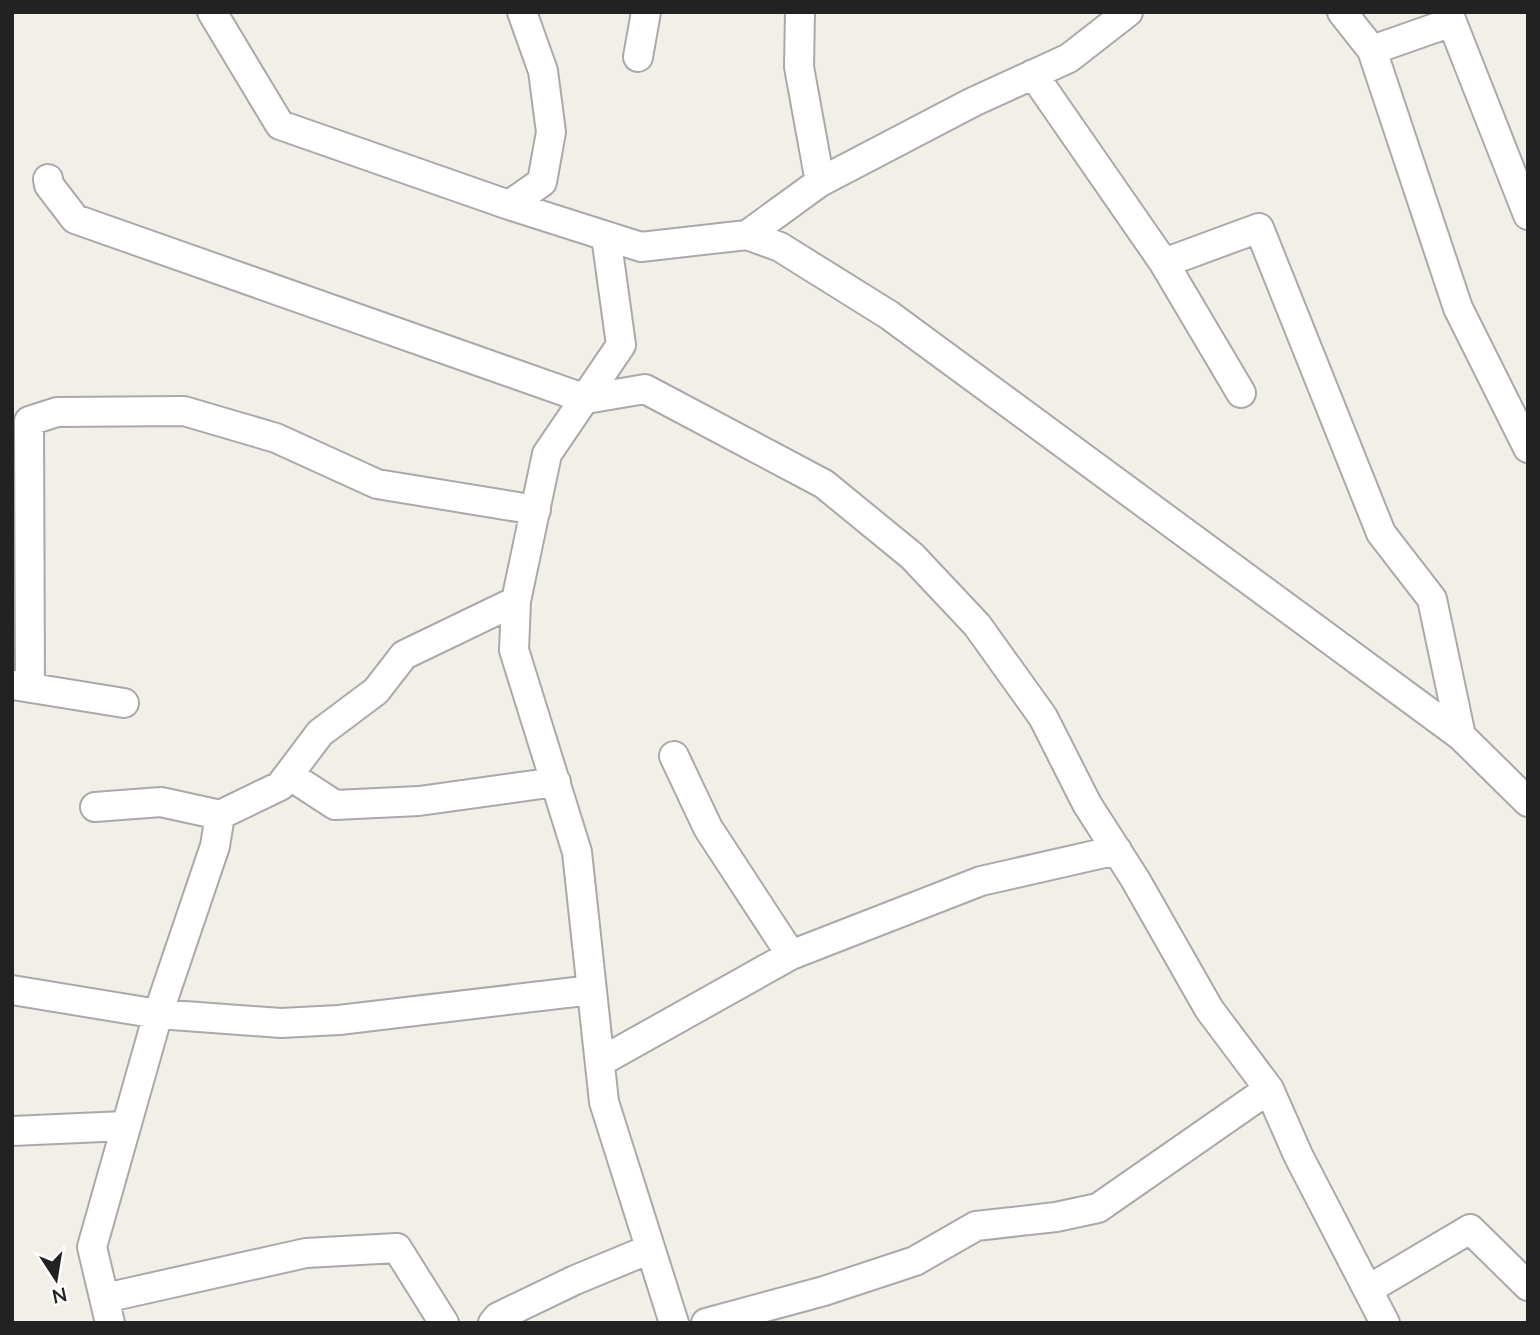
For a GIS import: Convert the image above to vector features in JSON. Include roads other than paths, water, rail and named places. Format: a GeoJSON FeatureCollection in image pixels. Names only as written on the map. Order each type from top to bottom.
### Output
{"type":"FeatureCollection","features":[{"type":"Feature","properties":{"kind":"street"},"geometry":{"type":"LineString","coordinates":[[212,12],[280,125],[509,205],[641,247],[747,235],[780,247],[889,315],[1461,736],[1528,802]]}},
{"type":"Feature","properties":{"kind":"street"},"geometry":{"type":"LineString","coordinates":[[509,205],[542,182],[551,132],[543,71],[522,12]]}},
{"type":"Feature","properties":{"kind":"street"},"geometry":{"type":"LineString","coordinates":[[638,58],[646,12]]}},
{"type":"Feature","properties":{"kind":"street"},"geometry":{"type":"LineString","coordinates":[[800,12],[799,67],[820,182]]}},
{"type":"Feature","properties":{"kind":"street"},"geometry":{"type":"LineString","coordinates":[[747,235],[820,182],[973,102],[1069,58],[1128,12]]}},
{"type":"Feature","properties":{"kind":"street"},"geometry":{"type":"LineString","coordinates":[[1342,12],[1372,50],[1458,308],[1528,448]]}},
{"type":"Feature","properties":{"kind":"street"},"geometry":{"type":"LineString","coordinates":[[1372,50],[1450,17],[1528,215]]}},
{"type":"Feature","properties":{"kind":"street"},"geometry":{"type":"LineString","coordinates":[[1033,74],[1164,263],[1241,393]]}},
{"type":"Feature","properties":{"kind":"street"},"geometry":{"type":"LineString","coordinates":[[48,179],[49,186],[75,219],[586,399],[645,389],[824,484],[912,556],[977,625],[1043,717],[1087,804],[1117,850],[1209,1009],[1269,1089],[1297,1155],[1385,1323]]}},
{"type":"Feature","properties":{"kind":"street"},"geometry":{"type":"LineString","coordinates":[[1164,263],[1259,228],[1381,533],[1432,599],[1461,736]]}},
{"type":"Feature","properties":{"kind":"street"},"geometry":{"type":"LineString","coordinates":[[606,236],[621,345],[547,454],[516,601],[514,650],[577,852],[604,1102],[674,1323]]}},
{"type":"Feature","properties":{"kind":"street"},"geometry":{"type":"LineString","coordinates":[[124,703],[21,686],[29,421],[57,412],[184,411],[276,438],[377,484],[536,510]]}},
{"type":"Feature","properties":{"kind":"street"},"geometry":{"type":"LineString","coordinates":[[95,807],[161,802],[220,815],[280,786],[320,733],[376,691],[404,655],[516,601]]}},
{"type":"Feature","properties":{"kind":"street"},"geometry":{"type":"LineString","coordinates":[[674,756],[708,828],[791,954]]}},
{"type":"Feature","properties":{"kind":"street"},"geometry":{"type":"LineString","coordinates":[[289,775],[335,805],[419,801],[556,782]]}},
{"type":"Feature","properties":{"kind":"street"},"geometry":{"type":"LineString","coordinates":[[220,815],[215,846],[158,1014],[92,1247],[108,1310],[306,1253],[397,1248],[444,1323]]}},
{"type":"Feature","properties":{"kind":"street"},"geometry":{"type":"LineString","coordinates":[[600,1062],[791,954],[981,881],[1117,850]]}},
{"type":"Feature","properties":{"kind":"street"},"geometry":{"type":"LineString","coordinates":[[12,990],[158,1014],[293,1023],[592,990]]}},
{"type":"Feature","properties":{"kind":"street"},"geometry":{"type":"LineString","coordinates":[[706,1323],[824,1291],[915,1261],[976,1227],[1056,1217],[1098,1208],[1269,1089]]}},
{"type":"Feature","properties":{"kind":"street"},"geometry":{"type":"LineString","coordinates":[[12,1131],[125,1126]]}},
{"type":"Feature","properties":{"kind":"street"},"geometry":{"type":"LineString","coordinates":[[1369,1289],[1470,1229],[1528,1286]]}},
{"type":"Feature","properties":{"kind":"street"},"geometry":{"type":"LineString","coordinates":[[493,1323],[498,1317],[575,1280],[650,1249]]}}]}
